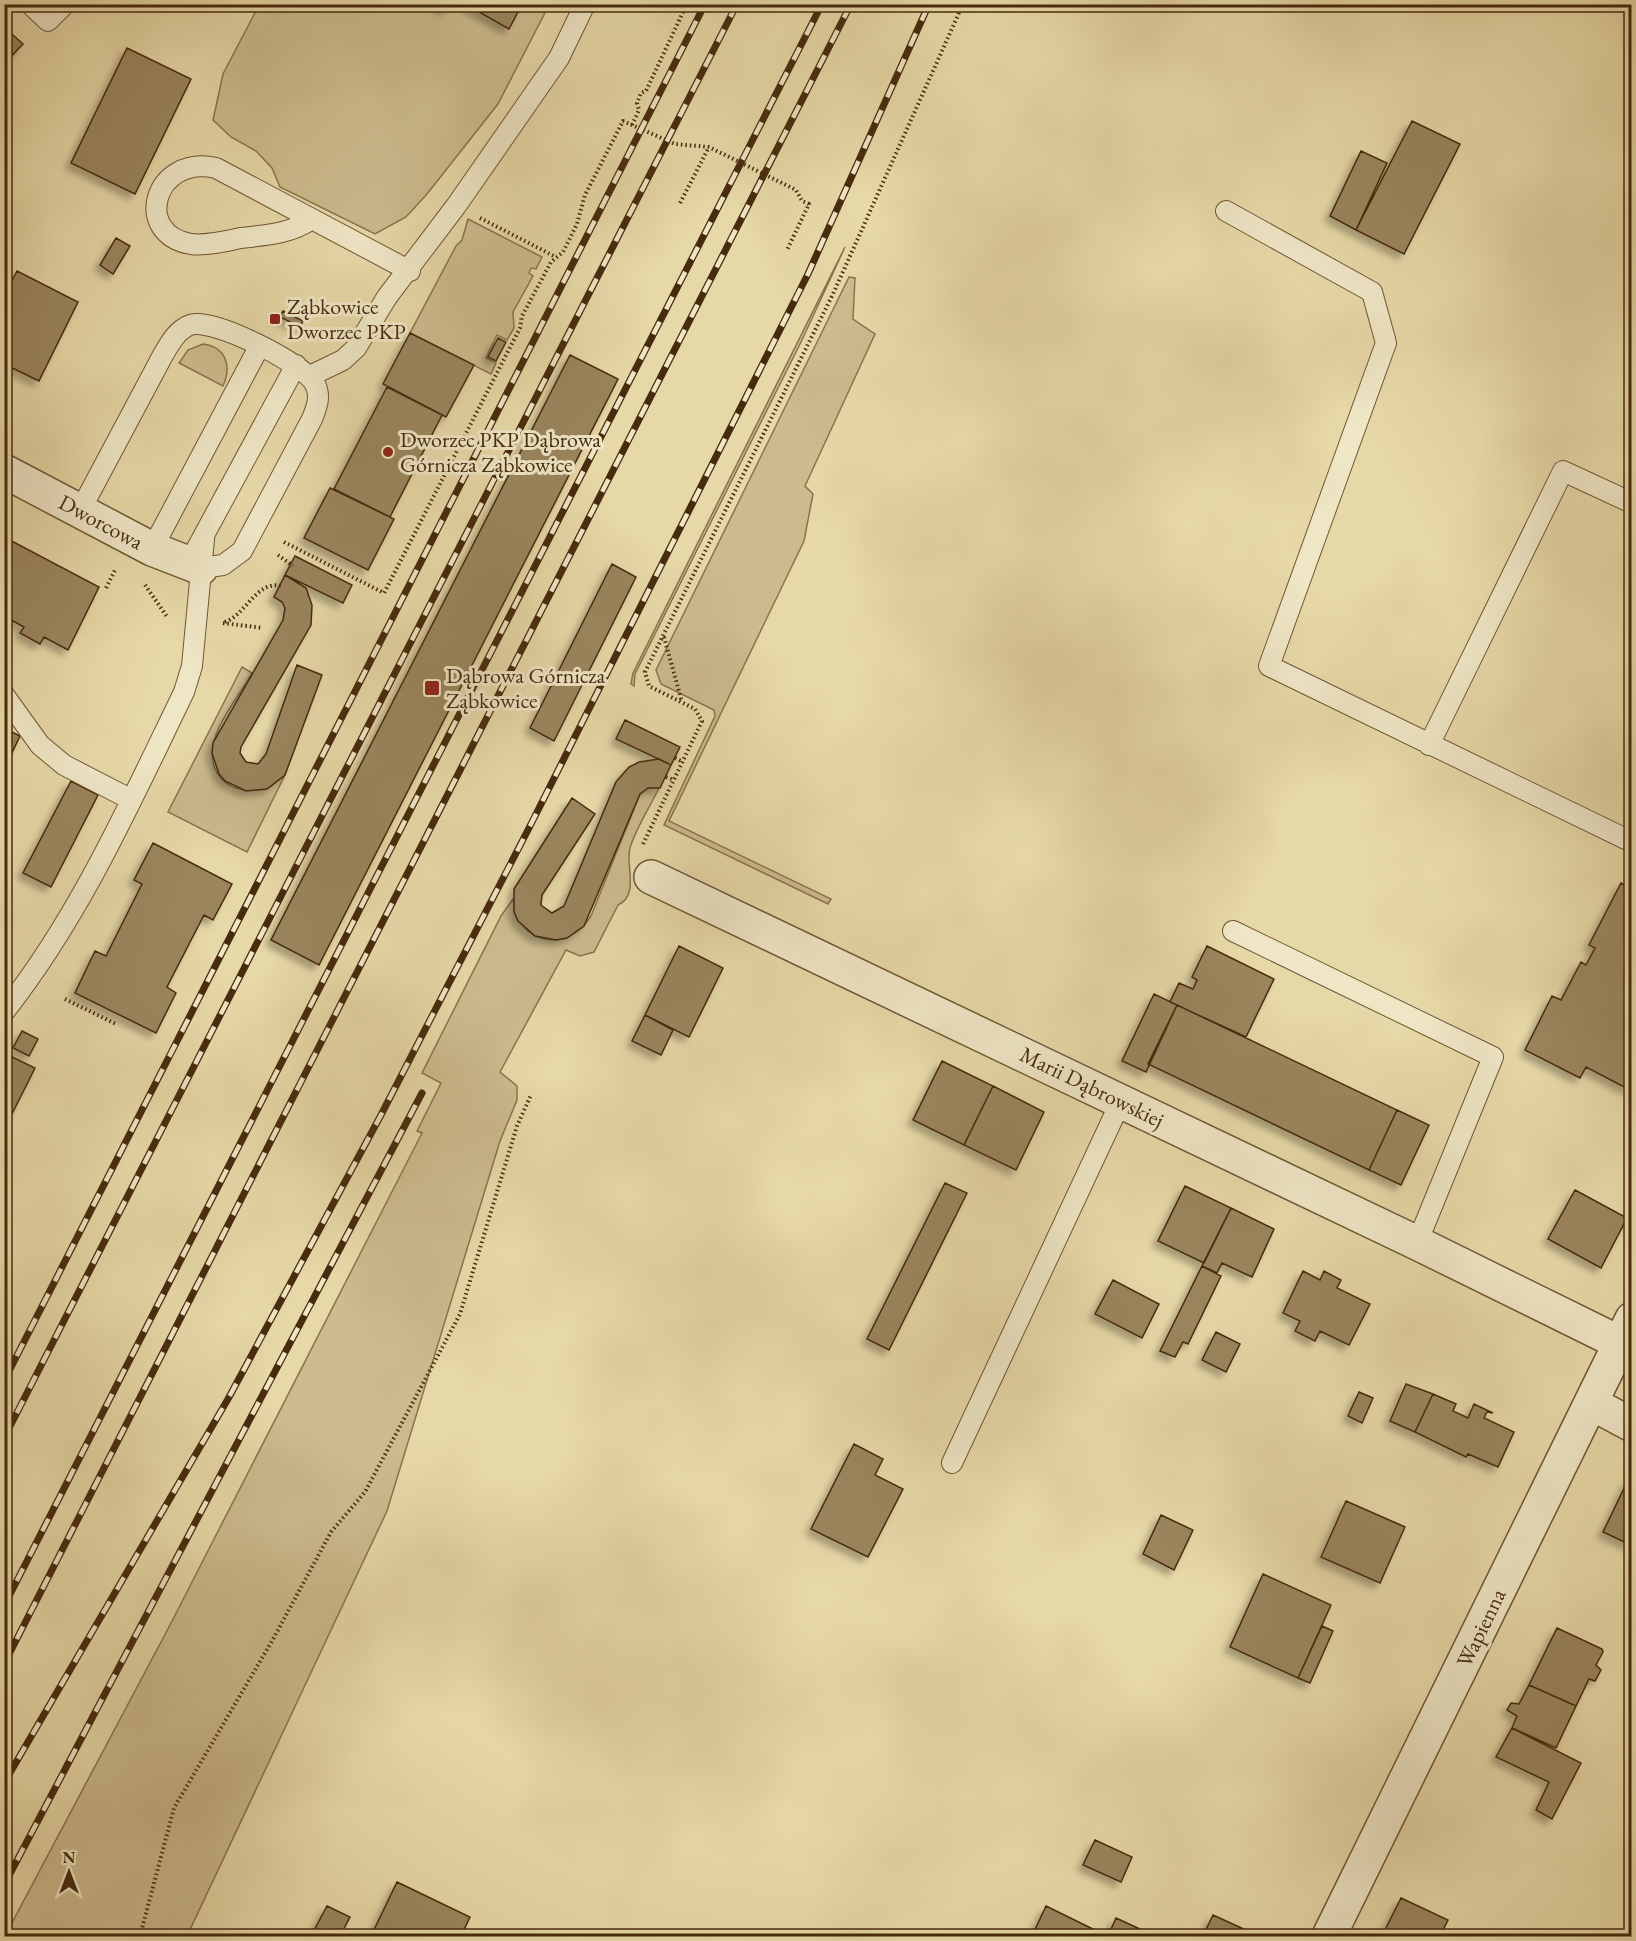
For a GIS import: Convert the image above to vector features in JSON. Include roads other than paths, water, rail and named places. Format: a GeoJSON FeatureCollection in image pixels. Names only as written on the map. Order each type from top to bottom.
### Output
{"type":"FeatureCollection","features":[{"type":"Feature","properties":{"kind":"street","name":"Dworcowa"},"geometry":{"type":"LineString","coordinates":[[4,471],[80,511],[184,554]]}},
{"type":"Feature","properties":{"kind":"street","name":"Marii Dąbrowskiej"},"geometry":{"type":"LineString","coordinates":[[651,877],[1417,1243],[1531,1300],[1626,1331]]}},
{"type":"Feature","properties":{"kind":"street","name":"Wapienna"},"geometry":{"type":"LineString","coordinates":[[1329,1936],[1626,1331]]}},
{"type":"Feature","properties":{"kind":"street"},"geometry":{"type":"LineString","coordinates":[[1591,1403],[1632,1425]]}},
{"type":"Feature","properties":{"kind":"lane"},"geometry":{"type":"LineString","coordinates":[[30,4],[48,21],[65,4]]}},
{"type":"Feature","properties":{"kind":"lane"},"geometry":{"type":"LineString","coordinates":[[184,554],[303,371],[351,354],[387,297],[410,271],[559,58],[585,4]]}},
{"type":"Feature","properties":{"kind":"lane"},"geometry":{"type":"LineString","coordinates":[[312,219],[288,232],[191,244],[168,236],[160,227],[157,207],[160,195],[171,175],[192,165],[216,168],[410,271]]}},
{"type":"Feature","properties":{"kind":"lane"},"geometry":{"type":"LineString","coordinates":[[1226,211],[1372,292],[1386,343],[1269,666],[1632,842]]}},
{"type":"Feature","properties":{"kind":"lane"},"geometry":{"type":"LineString","coordinates":[[80,511],[163,354],[182,330],[190,325],[206,323],[259,347],[303,371],[318,390],[317,408],[251,537],[231,562],[216,568],[184,554]]}},
{"type":"Feature","properties":{"kind":"lane"},"geometry":{"type":"LineString","coordinates":[[4,1012],[44,961],[70,917],[189,679],[184,554],[259,347]]}},
{"type":"Feature","properties":{"kind":"lane"},"geometry":{"type":"LineString","coordinates":[[1430,745],[1563,471],[1632,503]]}},
{"type":"Feature","properties":{"kind":"lane"},"geometry":{"type":"LineString","coordinates":[[4,695],[40,745],[64,765],[130,799]]}},
{"type":"Feature","properties":{"kind":"lane"},"geometry":{"type":"LineString","coordinates":[[1233,932],[1493,1057],[1417,1243]]}},
{"type":"Feature","properties":{"kind":"lane"},"geometry":{"type":"LineString","coordinates":[[952,1463],[1121,1101]]}},
{"type":"Feature","properties":{"kind":"railway"},"geometry":{"type":"LineString","coordinates":[[4,1381],[705,4]]}},
{"type":"Feature","properties":{"kind":"railway"},"geometry":{"type":"LineString","coordinates":[[4,1438],[737,4]]}},
{"type":"Feature","properties":{"kind":"railway"},"geometry":{"type":"LineString","coordinates":[[4,1606],[822,4]]}},
{"type":"Feature","properties":{"kind":"railway"},"geometry":{"type":"LineString","coordinates":[[4,1664],[851,4]]}},
{"type":"Feature","properties":{"kind":"railway"},"geometry":{"type":"LineString","coordinates":[[4,1783],[228,1399],[381,1115],[529,828],[808,274],[929,4]]}},
{"type":"Feature","properties":{"kind":"railway"},"geometry":{"type":"LineString","coordinates":[[4,1885],[422,1093]]}},
{"type":"Feature","properties":{"kind":"place","name":"Ząbkowice Dworzec PKP"},"geometry":{"type":"Point","coordinates":[275,319]}},
{"type":"Feature","properties":{"kind":"place","name":"Dworzec PKP Dąbrowa Górnicza Ząbkowice"},"geometry":{"type":"Point","coordinates":[388,452]}},
{"type":"Feature","properties":{"kind":"place","name":"Dąbrowa Górnicza Ząbkowice"},"geometry":{"type":"Point","coordinates":[432,688]}}]}
